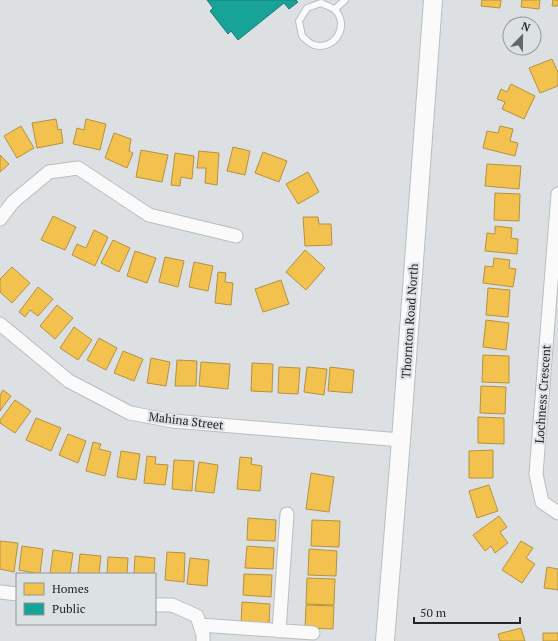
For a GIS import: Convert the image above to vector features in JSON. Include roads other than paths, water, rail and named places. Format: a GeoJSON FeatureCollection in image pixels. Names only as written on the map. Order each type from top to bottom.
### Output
{"type":"FeatureCollection","features":[{"type":"Feature","properties":{"kind":"main road","name":"Thornton Road North"},"geometry":{"type":"LineString","coordinates":[[385,641],[433,0]]}},
{"type":"Feature","properties":{"kind":"street"},"geometry":{"type":"LineString","coordinates":[[0,219],[13,202],[49,172],[78,168],[149,215],[236,236]]}},
{"type":"Feature","properties":{"kind":"street","name":"Lochness Crescent"},"geometry":{"type":"LineString","coordinates":[[558,194],[536,474],[542,502],[558,513]]}},
{"type":"Feature","properties":{"kind":"street","name":"Mahina Street"},"geometry":{"type":"LineString","coordinates":[[0,324],[69,381],[130,414],[173,421],[401,440]]}},
{"type":"Feature","properties":{"kind":"street"},"geometry":{"type":"LineString","coordinates":[[279,631],[287,514]]}},
{"type":"Feature","properties":{"kind":"street"},"geometry":{"type":"LineString","coordinates":[[0,592],[16,594]]}},
{"type":"Feature","properties":{"kind":"street"},"geometry":{"type":"LineString","coordinates":[[156,605],[172,605],[198,616],[203,641]]}},
{"type":"Feature","properties":{"kind":"street"},"geometry":{"type":"LineString","coordinates":[[200,625],[313,633]]}},
{"type":"Feature","properties":{"kind":"lane"},"geometry":{"type":"LineString","coordinates":[[335,9],[344,0]]}},
{"type":"Feature","properties":{"kind":"lane"},"geometry":{"type":"LineString","coordinates":[[321,3],[335,9],[342,22],[339,36],[328,45],[313,45],[302,36],[299,21],[307,8],[321,3]]}}]}
